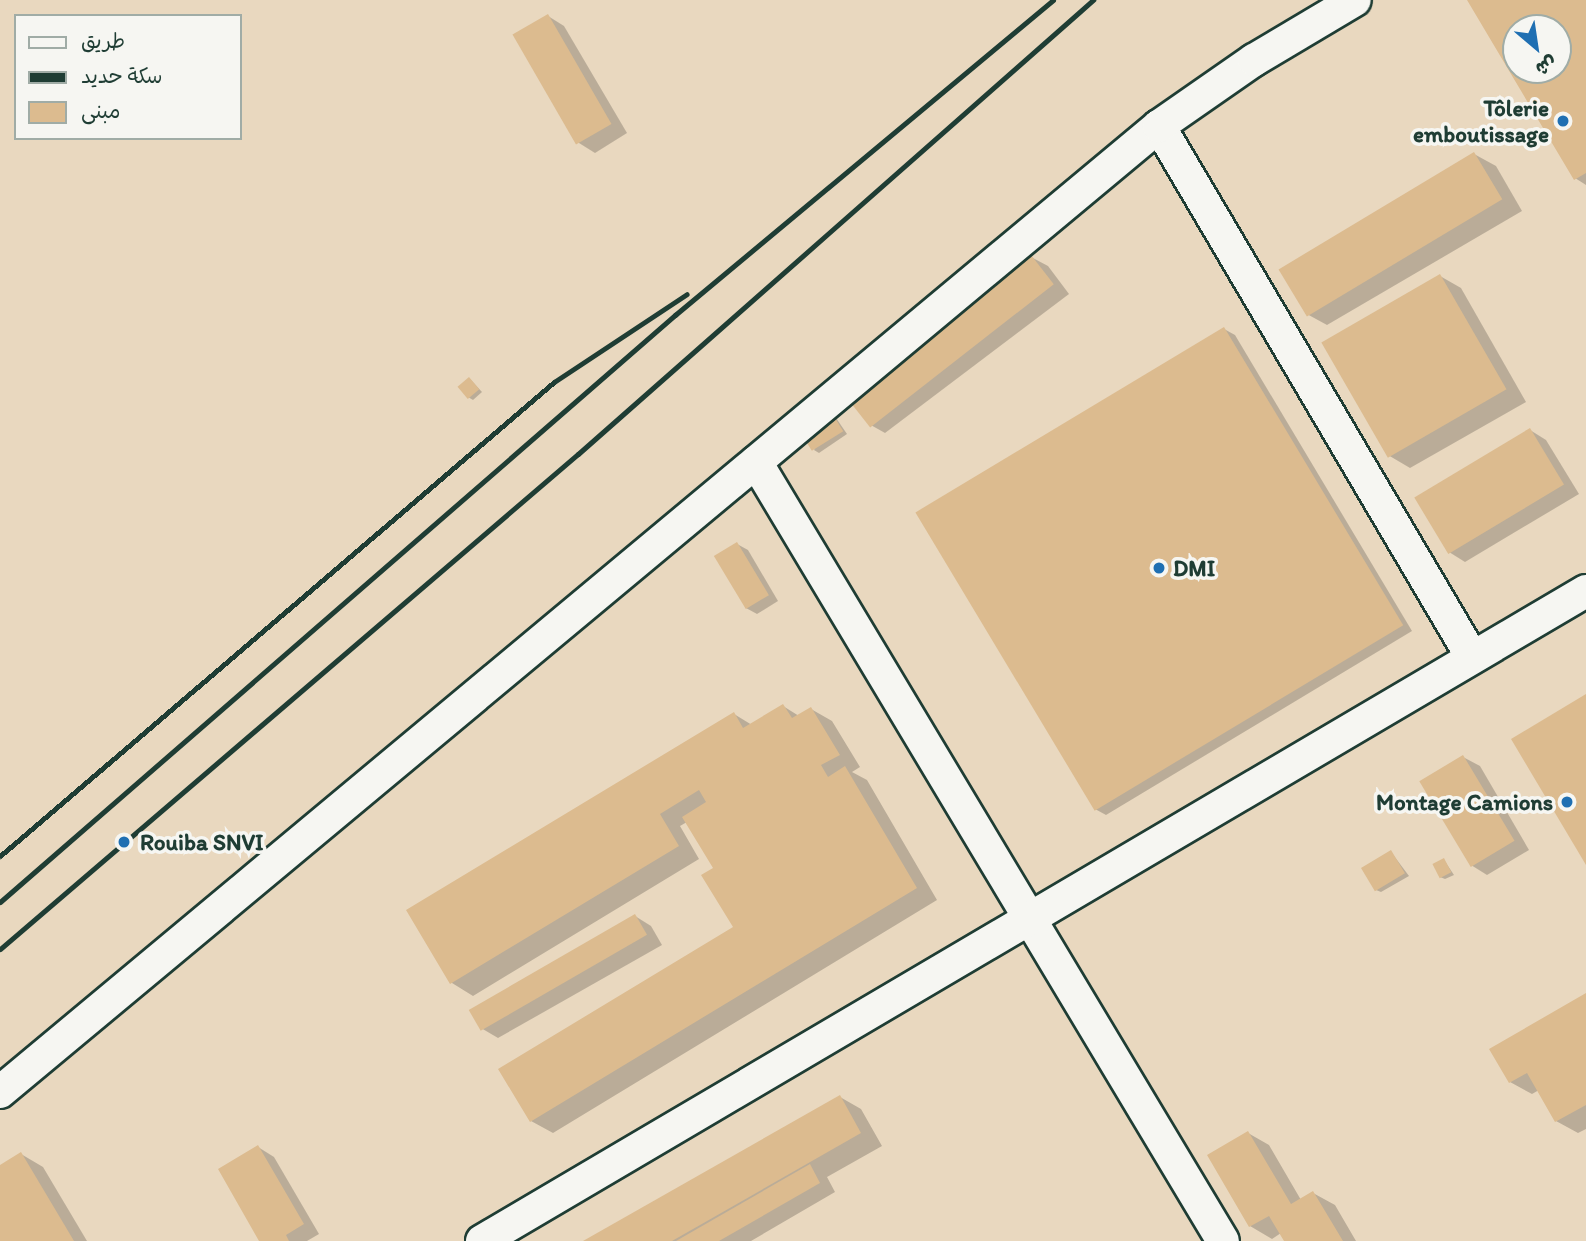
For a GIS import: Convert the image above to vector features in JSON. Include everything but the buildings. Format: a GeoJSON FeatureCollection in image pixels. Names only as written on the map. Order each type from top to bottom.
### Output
{"type":"FeatureCollection","features":[{"type":"Feature","properties":{"kind":"lane"},"geometry":{"type":"LineString","coordinates":[[0,1092],[1159,126],[1254,60],[1355,0]]}},
{"type":"Feature","properties":{"kind":"lane"},"geometry":{"type":"LineString","coordinates":[[1159,126],[1472,657]]}},
{"type":"Feature","properties":{"kind":"lane"},"geometry":{"type":"LineString","coordinates":[[756,462],[1223,1241]]}},
{"type":"Feature","properties":{"kind":"lane"},"geometry":{"type":"LineString","coordinates":[[482,1241],[1032,920],[1586,591]]}},
{"type":"Feature","properties":{"kind":"shaded area"},"geometry":{"type":"Polygon","coordinates":[[[0,0],[1586,0],[1586,1241],[0,1241],[0,0]]]}},
{"type":"Feature","properties":{"kind":"railway"},"geometry":{"type":"LineString","coordinates":[[0,902],[675,315],[1053,0]]}},
{"type":"Feature","properties":{"kind":"railway"},"geometry":{"type":"LineString","coordinates":[[0,949],[578,454],[1093,0]]}},
{"type":"Feature","properties":{"kind":"railway"},"geometry":{"type":"LineString","coordinates":[[0,856],[554,382],[687,294]]}},
{"type":"Feature","properties":{"kind":"place","name":"Tôlerie emboutissage"},"geometry":{"type":"Point","coordinates":[1563,121]}},
{"type":"Feature","properties":{"kind":"place","name":"DMI"},"geometry":{"type":"Point","coordinates":[1159,568]}},
{"type":"Feature","properties":{"kind":"place","name":"Montage Camions"},"geometry":{"type":"Point","coordinates":[1567,802]}},
{"type":"Feature","properties":{"kind":"place","name":"Rouiba SNVI"},"geometry":{"type":"Point","coordinates":[124,842]}}]}
